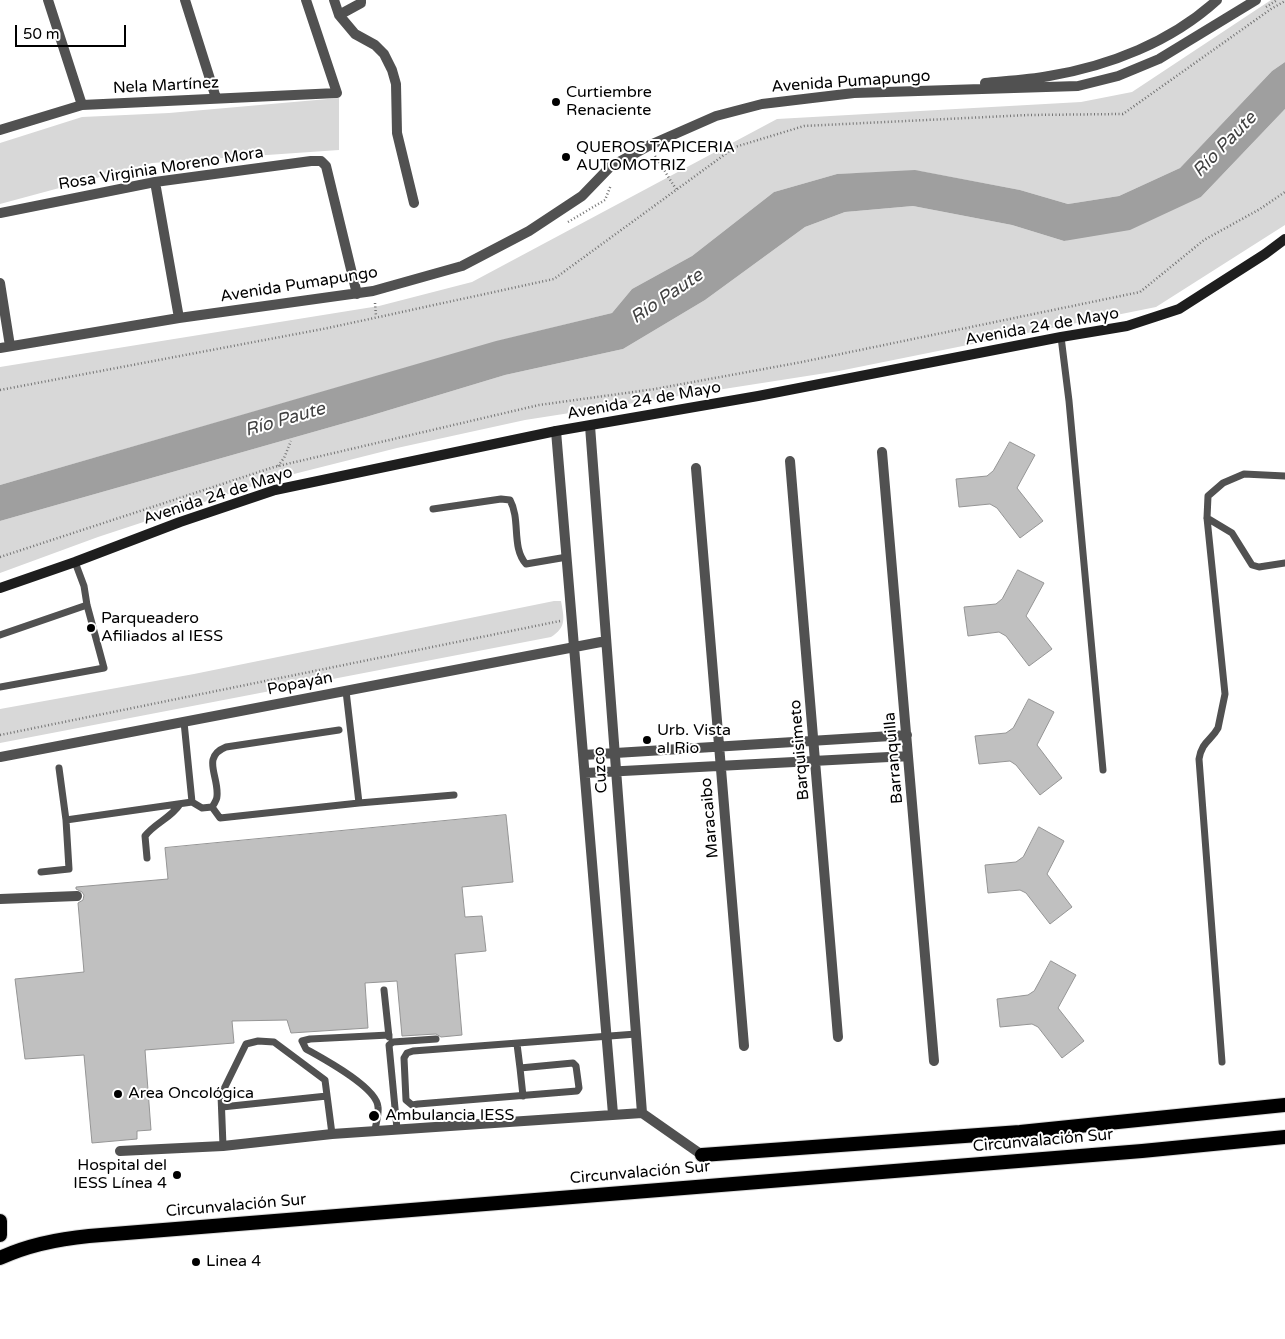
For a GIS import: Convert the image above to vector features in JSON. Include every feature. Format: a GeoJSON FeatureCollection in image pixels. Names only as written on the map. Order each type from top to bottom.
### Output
{"type":"FeatureCollection","features":[{"type":"Feature","properties":{"kind":"highway","name":"Circunvalación Sur"},"geometry":{"type":"LineString","coordinates":[[702,1155],[985,1135],[1285,1106]]}},
{"type":"Feature","properties":{"kind":"highway","name":"Circunvalación Sur"},"geometry":{"type":"LineString","coordinates":[[0,1258],[12,1252],[42,1244],[89,1236],[1132,1152],[1285,1137]]}},
{"type":"Feature","properties":{"kind":"highway"},"geometry":{"type":"LineString","coordinates":[[0,1221],[0,1235]]}},
{"type":"Feature","properties":{"kind":"main road","name":"Avenida 24 de Mayo"},"geometry":{"type":"LineString","coordinates":[[0,588],[180,522],[275,490],[556,431],[1127,326],[1179,309],[1285,239]]}},
{"type":"Feature","properties":{"kind":"street"},"geometry":{"type":"LineString","coordinates":[[48,0],[82,106]]}},
{"type":"Feature","properties":{"kind":"street"},"geometry":{"type":"LineString","coordinates":[[185,0],[216,98]]}},
{"type":"Feature","properties":{"kind":"street","name":"Nela Martínez"},"geometry":{"type":"LineString","coordinates":[[0,130],[82,106],[338,93],[306,0]]}},
{"type":"Feature","properties":{"kind":"street"},"geometry":{"type":"LineString","coordinates":[[334,0],[339,16],[355,34],[384,54],[392,70],[396,84],[397,133],[414,203]]}},
{"type":"Feature","properties":{"kind":"street"},"geometry":{"type":"LineString","coordinates":[[339,16],[361,3],[362,0]]}},
{"type":"Feature","properties":{"kind":"street"},"geometry":{"type":"LineString","coordinates":[[854,93],[1049,76],[1089,67],[1125,55],[1174,33],[1217,0]]}},
{"type":"Feature","properties":{"kind":"street","name":"Avenida Pumapungo"},"geometry":{"type":"LineString","coordinates":[[5,347],[179,318],[373,291],[462,266],[529,231],[582,196],[610,167],[650,146],[716,116],[762,104],[854,93],[1078,86],[1118,76],[1159,59],[1256,0]]}},
{"type":"Feature","properties":{"kind":"street","name":"Rosa Virginia Moreno Mora"},"geometry":{"type":"LineString","coordinates":[[0,213],[155,182],[321,161],[326,166],[358,294]]}},
{"type":"Feature","properties":{"kind":"street"},"geometry":{"type":"LineString","coordinates":[[155,182],[179,318]]}},
{"type":"Feature","properties":{"kind":"street"},"geometry":{"type":"LineString","coordinates":[[0,283],[5,347]]}},
{"type":"Feature","properties":{"kind":"street","name":"Cuzco"},"geometry":{"type":"LineString","coordinates":[[590,426],[642,1112]]}},
{"type":"Feature","properties":{"kind":"street","name":"Cuzco"},"geometry":{"type":"LineString","coordinates":[[556,431],[613,1114]]}},
{"type":"Feature","properties":{"kind":"street","name":"Barranquilla"},"geometry":{"type":"LineString","coordinates":[[882,452],[934,1061]]}},
{"type":"Feature","properties":{"kind":"street","name":"Barquisimeto"},"geometry":{"type":"LineString","coordinates":[[790,461],[838,1037]]}},
{"type":"Feature","properties":{"kind":"street","name":"Maracaibo"},"geometry":{"type":"LineString","coordinates":[[696,468],[744,1046]]}},
{"type":"Feature","properties":{"kind":"street","name":"Popayán"},"geometry":{"type":"LineString","coordinates":[[0,757],[606,641]]}},
{"type":"Feature","properties":{"kind":"street"},"geometry":{"type":"LineString","coordinates":[[583,755],[907,735]]}},
{"type":"Feature","properties":{"kind":"street"},"geometry":{"type":"LineString","coordinates":[[585,773],[908,756]]}},
{"type":"Feature","properties":{"kind":"street"},"geometry":{"type":"LineString","coordinates":[[0,899],[77,896]]}},
{"type":"Feature","properties":{"kind":"street"},"geometry":{"type":"LineString","coordinates":[[120,1151],[224,1146],[375,1130],[642,1112],[702,1155]]}},
{"type":"Feature","properties":{"kind":"lane"},"geometry":{"type":"LineString","coordinates":[[1061,337],[1069,401],[1103,770]]}},
{"type":"Feature","properties":{"kind":"lane"},"geometry":{"type":"LineString","coordinates":[[1222,1062],[1199,759],[1200,750],[1218,728],[1224,694],[1207,518],[1208,496],[1223,483],[1244,474],[1285,476]]}},
{"type":"Feature","properties":{"kind":"lane"},"geometry":{"type":"LineString","coordinates":[[433,509],[501,499],[510,500],[515,508],[520,557],[526,564],[566,557]]}},
{"type":"Feature","properties":{"kind":"lane"},"geometry":{"type":"LineString","coordinates":[[1207,518],[1232,533],[1252,565],[1259,567],[1285,563]]}},
{"type":"Feature","properties":{"kind":"lane"},"geometry":{"type":"LineString","coordinates":[[0,687],[104,668],[87,605],[84,586],[75,562]]}},
{"type":"Feature","properties":{"kind":"lane"},"geometry":{"type":"LineString","coordinates":[[0,635],[87,605]]}},
{"type":"Feature","properties":{"kind":"lane"},"geometry":{"type":"LineString","coordinates":[[346,691],[359,803]]}},
{"type":"Feature","properties":{"kind":"lane"},"geometry":{"type":"LineString","coordinates":[[184,722],[192,802]]}},
{"type":"Feature","properties":{"kind":"lane"},"geometry":{"type":"LineString","coordinates":[[212,807],[217,797],[212,758],[217,751],[226,747],[338,730]]}},
{"type":"Feature","properties":{"kind":"lane"},"geometry":{"type":"LineString","coordinates":[[41,872],[69,869],[60,768]]}},
{"type":"Feature","properties":{"kind":"lane"},"geometry":{"type":"LineString","coordinates":[[212,807],[220,818],[454,795]]}},
{"type":"Feature","properties":{"kind":"lane"},"geometry":{"type":"LineString","coordinates":[[66,820],[192,802],[202,808],[212,807]]}},
{"type":"Feature","properties":{"kind":"lane"},"geometry":{"type":"LineString","coordinates":[[147,858],[145,836],[162,820],[175,812],[180,804]]}},
{"type":"Feature","properties":{"kind":"lane"},"geometry":{"type":"LineString","coordinates":[[384,990],[398,1129]]}},
{"type":"Feature","properties":{"kind":"lane"},"geometry":{"type":"LineString","coordinates":[[375,1130],[378,1106],[370,1092],[334,1064],[306,1049],[302,1041],[389,1034]]}},
{"type":"Feature","properties":{"kind":"lane"},"geometry":{"type":"LineString","coordinates":[[520,1068],[573,1063],[576,1066],[579,1088],[577,1091],[412,1105],[406,1100],[404,1058],[407,1053],[413,1051],[636,1034]]}},
{"type":"Feature","properties":{"kind":"lane"},"geometry":{"type":"LineString","coordinates":[[389,1045],[393,1042],[436,1039]]}},
{"type":"Feature","properties":{"kind":"lane"},"geometry":{"type":"LineString","coordinates":[[224,1146],[222,1094],[246,1044],[258,1041],[274,1042],[325,1080],[332,1134]]}},
{"type":"Feature","properties":{"kind":"lane"},"geometry":{"type":"LineString","coordinates":[[517,1044],[523,1096]]}},
{"type":"Feature","properties":{"kind":"lane"},"geometry":{"type":"LineString","coordinates":[[222,1107],[327,1096]]}},
{"type":"Feature","properties":{"kind":"path"},"geometry":{"type":"LineString","coordinates":[[1260,10],[1277,0]]}},
{"type":"Feature","properties":{"kind":"path"},"geometry":{"type":"LineString","coordinates":[[804,126],[1028,115],[1123,114],[1285,1]]}},
{"type":"Feature","properties":{"kind":"path"},"geometry":{"type":"LineString","coordinates":[[650,146],[676,189]]}},
{"type":"Feature","properties":{"kind":"path"},"geometry":{"type":"LineString","coordinates":[[566,223],[605,200],[615,178]]}},
{"type":"Feature","properties":{"kind":"path"},"geometry":{"type":"LineString","coordinates":[[0,557],[276,466],[539,405],[655,389],[802,362],[1140,292],[1204,240],[1260,209],[1285,192]]}},
{"type":"Feature","properties":{"kind":"path"},"geometry":{"type":"LineString","coordinates":[[276,466],[284,458],[291,441]]}},
{"type":"Feature","properties":{"kind":"path"},"geometry":{"type":"LineString","coordinates":[[0,735],[572,619]]}},
{"type":"Feature","properties":{"kind":"shaded area"},"geometry":{"type":"Polygon","coordinates":[[[1271,0],[1285,0],[1285,62],[1272,71],[1180,168],[1119,196],[1068,204],[1020,190],[919,171],[837,174],[774,192],[692,256],[632,289],[612,313],[502,340],[0,485],[0,367],[379,306],[472,282],[777,119],[1081,102],[1132,92],[1271,0]]]}},
{"type":"Feature","properties":{"kind":"shaded area"},"geometry":{"type":"Polygon","coordinates":[[[339,98],[339,150],[152,163],[0,204],[0,143],[82,117],[169,113],[339,98]]]}},
{"type":"Feature","properties":{"kind":"shaded area"},"geometry":{"type":"Polygon","coordinates":[[[1285,109],[1285,225],[1156,307],[839,371],[525,420],[397,448],[274,479],[98,537],[0,573],[0,521],[366,417],[505,375],[623,349],[705,300],[805,227],[845,212],[913,206],[1012,225],[1064,241],[1201,197],[1285,109]]]}},
{"type":"Feature","properties":{"kind":"shaded area"},"geometry":{"type":"Polygon","coordinates":[[[561,601],[563,622],[560,630],[551,637],[0,743],[0,709],[194,674],[561,601]]]}},
{"type":"Feature","properties":{"kind":"water","name":"Río Paute"},"geometry":{"type":"Polygon","coordinates":[[[1285,62],[1285,109],[1201,197],[1130,230],[1064,241],[1012,225],[913,206],[845,212],[805,227],[705,300],[623,349],[505,375],[366,417],[0,521],[0,485],[496,341],[612,313],[632,289],[692,256],[774,192],[837,174],[915,170],[1020,190],[1068,204],[1119,196],[1180,168],[1272,71],[1285,62]]]}},
{"type":"Feature","properties":{"kind":"building"},"geometry":{"type":"Polygon","coordinates":[[[1010,442],[1035,455],[1017,488],[1043,521],[1020,538],[997,508],[990,504],[959,507],[956,479],[987,476],[993,471],[1010,442]]]}},
{"type":"Feature","properties":{"kind":"building"},"geometry":{"type":"Polygon","coordinates":[[[1018,570],[1044,583],[1026,616],[1052,649],[1029,666],[1006,636],[999,632],[968,636],[964,607],[996,604],[1002,599],[1018,570]]]}},
{"type":"Feature","properties":{"kind":"building"},"geometry":{"type":"Polygon","coordinates":[[[1029,699],[1054,712],[1037,745],[1062,778],[1040,795],[1016,765],[1010,761],[979,764],[975,736],[1006,733],[1013,728],[1029,699]]]}},
{"type":"Feature","properties":{"kind":"building"},"geometry":{"type":"Polygon","coordinates":[[[506,815],[513,882],[462,887],[465,917],[482,916],[486,951],[455,954],[462,1035],[441,1037],[436,1034],[402,1036],[397,981],[365,983],[368,1028],[291,1033],[287,1020],[232,1021],[234,1043],[145,1050],[151,1130],[137,1131],[137,1139],[92,1143],[84,1055],[25,1059],[15,979],[84,972],[78,903],[83,900],[84,895],[76,887],[168,879],[165,848],[506,815]]]}},
{"type":"Feature","properties":{"kind":"building"},"geometry":{"type":"Polygon","coordinates":[[[1039,827],[1064,841],[1047,874],[1072,907],[1050,924],[1026,893],[1020,890],[988,893],[985,865],[1016,862],[1023,857],[1039,827]]]}},
{"type":"Feature","properties":{"kind":"building"},"geometry":{"type":"Polygon","coordinates":[[[1051,961],[1076,975],[1058,1008],[1084,1041],[1062,1058],[1038,1027],[1032,1024],[1000,1027],[997,999],[1028,995],[1034,991],[1051,961]]]}},
{"type":"Feature","properties":{"kind":"place","name":"Curtiembre Renaciente"},"geometry":{"type":"Point","coordinates":[556,102]}},
{"type":"Feature","properties":{"kind":"place","name":"QUEROS TAPICERIA AUTOMOTRIZ"},"geometry":{"type":"Point","coordinates":[566,157]}},
{"type":"Feature","properties":{"kind":"place","name":"Parqueadero Afiliados al IESS"},"geometry":{"type":"Point","coordinates":[91,628]}},
{"type":"Feature","properties":{"kind":"place","name":"Urb. Vista al Rio"},"geometry":{"type":"Point","coordinates":[647,740]}},
{"type":"Feature","properties":{"kind":"place","name":"Area Oncológica"},"geometry":{"type":"Point","coordinates":[118,1094]}},
{"type":"Feature","properties":{"kind":"place","name":"Ambulancia IESS"},"geometry":{"type":"Point","coordinates":[374,1116]}},
{"type":"Feature","properties":{"kind":"place","name":"Hospital del IESS Línea 4"},"geometry":{"type":"Point","coordinates":[177,1175]}},
{"type":"Feature","properties":{"kind":"place","name":"Linea 4"},"geometry":{"type":"Point","coordinates":[196,1262]}}]}
